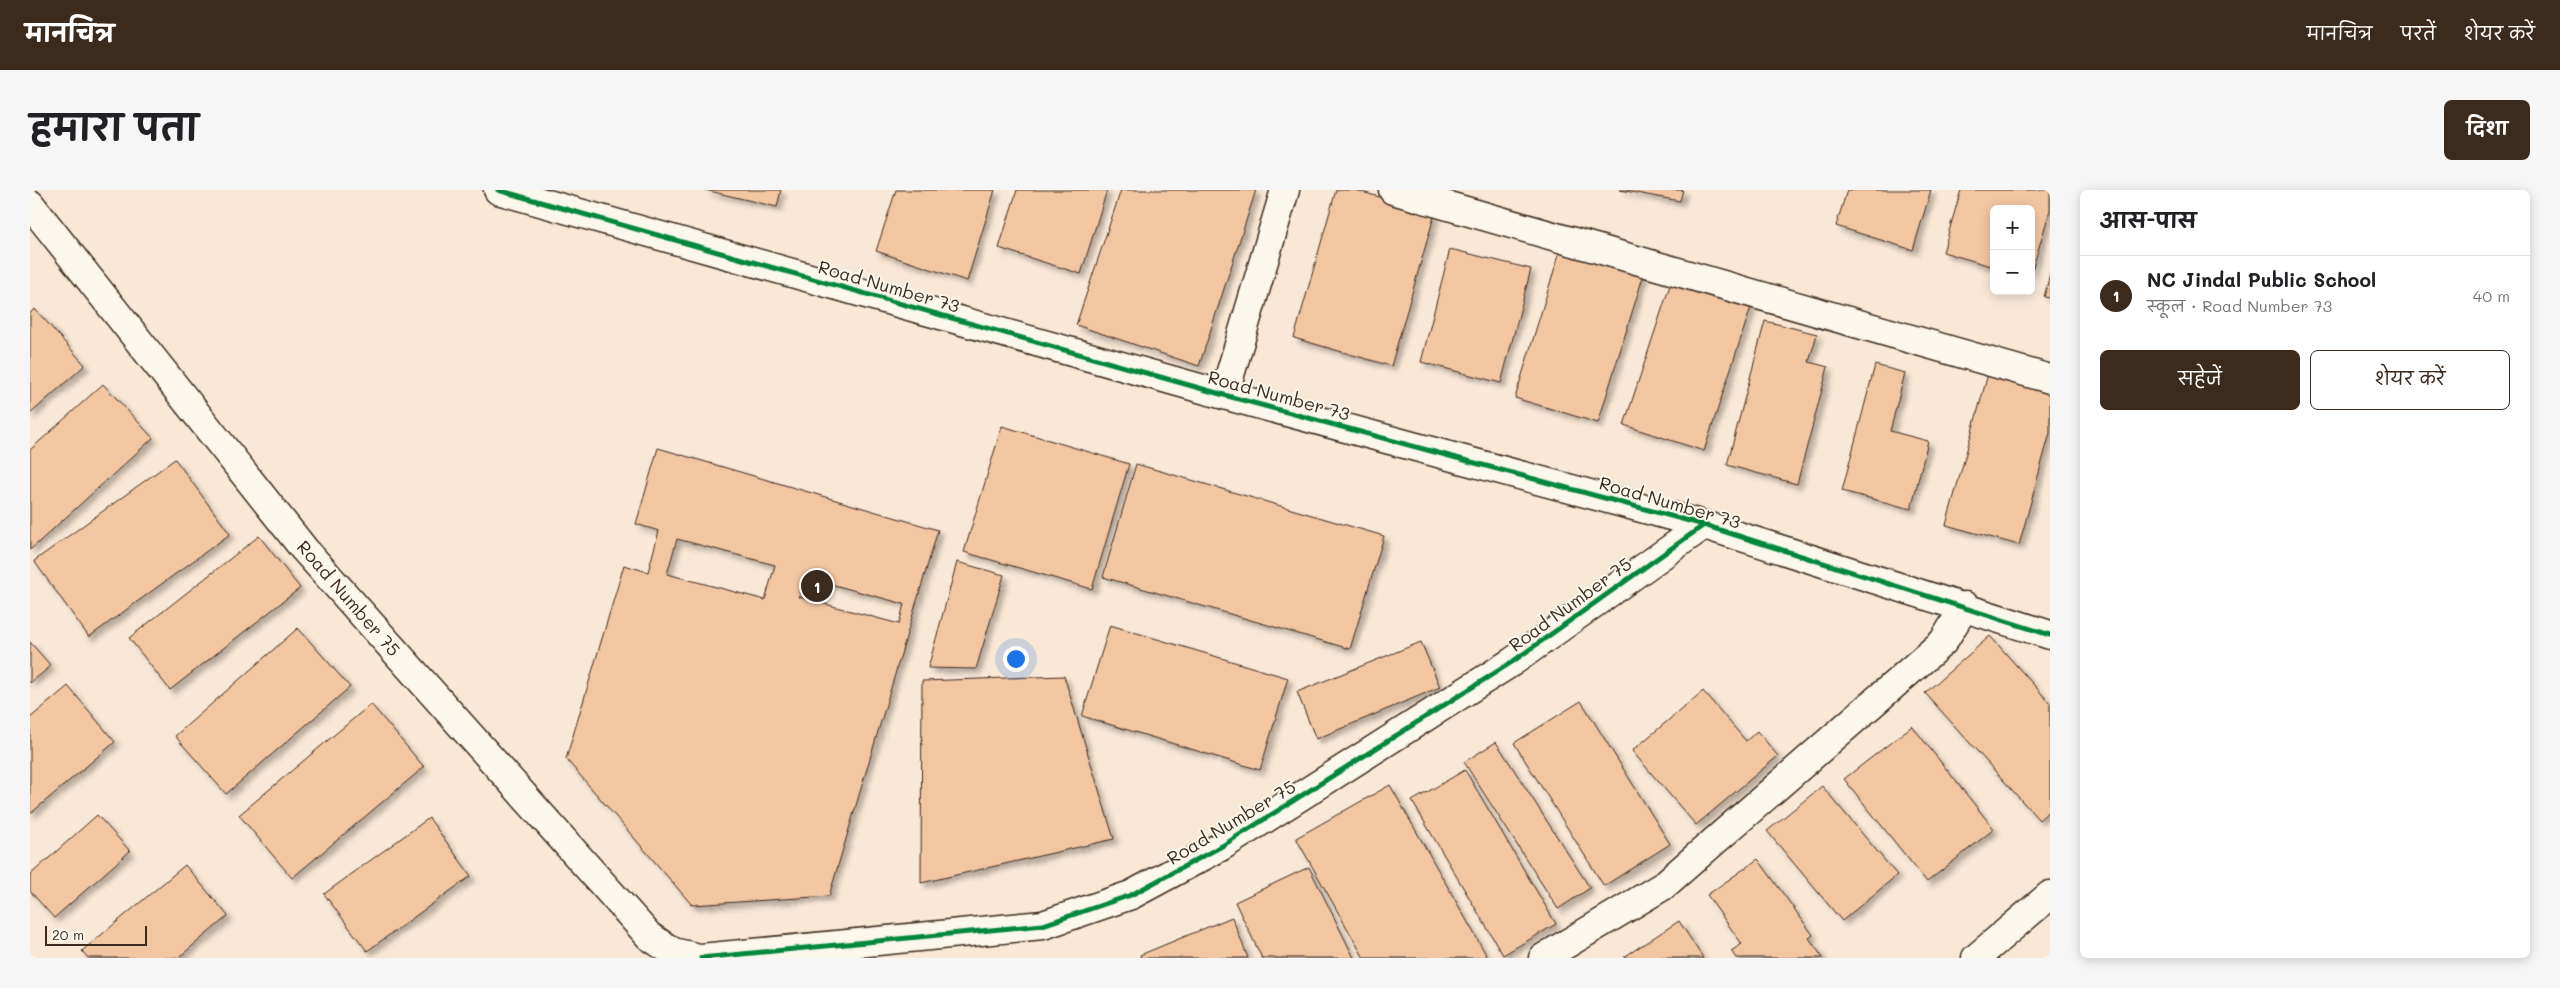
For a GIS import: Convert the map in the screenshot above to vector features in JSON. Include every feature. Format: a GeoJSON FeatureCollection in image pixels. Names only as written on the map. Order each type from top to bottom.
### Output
{"type":"FeatureCollection","features":[{"type":"Feature","properties":{"kind":"street","name":"Road Number 73"},"geometry":{"type":"LineString","coordinates":[[498,190],[1224,395],[1704,525],[2050,634]]}},
{"type":"Feature","properties":{"kind":"street"},"geometry":{"type":"LineString","coordinates":[[1224,395],[1285,190]]}},
{"type":"Feature","properties":{"kind":"street"},"geometry":{"type":"LineString","coordinates":[[1393,190],[2050,379]]}},
{"type":"Feature","properties":{"kind":"street","name":"Road Number 75"},"geometry":{"type":"LineString","coordinates":[[30,204],[304,548],[649,936],[673,955],[700,958],[1043,925],[1132,895],[1222,846],[1512,662],[1704,525]]}},
{"type":"Feature","properties":{"kind":"street"},"geometry":{"type":"LineString","coordinates":[[1543,958],[1663,886],[1943,642],[1965,606]]}},
{"type":"Feature","properties":{"kind":"street"},"geometry":{"type":"LineString","coordinates":[[1976,958],[2050,895]]}},
{"type":"Feature","properties":{"kind":"building"},"geometry":{"type":"Polygon","coordinates":[[[705,190],[781,190],[777,207],[705,190]]]}},
{"type":"Feature","properties":{"kind":"building"},"geometry":{"type":"Polygon","coordinates":[[[896,190],[995,190],[967,281],[876,251],[896,190]]]}},
{"type":"Feature","properties":{"kind":"building"},"geometry":{"type":"Polygon","coordinates":[[[1017,190],[1107,190],[1081,274],[999,248],[1017,190]]]}},
{"type":"Feature","properties":{"kind":"building"},"geometry":{"type":"Polygon","coordinates":[[[1121,190],[1256,190],[1199,366],[1076,325],[1121,190]]]}},
{"type":"Feature","properties":{"kind":"building"},"geometry":{"type":"Polygon","coordinates":[[[1336,190],[1355,190],[1435,213],[1391,366],[1294,338],[1336,190]]]}},
{"type":"Feature","properties":{"kind":"building"},"geometry":{"type":"Polygon","coordinates":[[[1620,190],[1683,190],[1680,201],[1620,190]]]}},
{"type":"Feature","properties":{"kind":"building"},"geometry":{"type":"Polygon","coordinates":[[[1847,190],[1931,190],[1913,250],[1836,226],[1847,190]]]}},
{"type":"Feature","properties":{"kind":"building"},"geometry":{"type":"Polygon","coordinates":[[[1961,190],[2050,190],[2050,210],[2035,261],[2035,205],[1990,205],[1990,266],[1943,252],[1961,190]]]}},
{"type":"Feature","properties":{"kind":"building"},"geometry":{"type":"Polygon","coordinates":[[[1563,241],[1646,267],[1598,423],[1515,398],[1563,241]]]}},
{"type":"Feature","properties":{"kind":"building"},"geometry":{"type":"Polygon","coordinates":[[[1450,249],[1531,269],[1501,383],[1421,362],[1450,249]]]}},
{"type":"Feature","properties":{"kind":"building"},"geometry":{"type":"Polygon","coordinates":[[[2050,274],[2050,298],[2044,297],[2050,274]]]}},
{"type":"Feature","properties":{"kind":"building"},"geometry":{"type":"Polygon","coordinates":[[[1672,279],[1752,304],[1704,451],[1624,425],[1672,279]]]}},
{"type":"Feature","properties":{"kind":"building"},"geometry":{"type":"Polygon","coordinates":[[[35,309],[85,365],[30,414],[30,313],[35,309]]]}},
{"type":"Feature","properties":{"kind":"building"},"geometry":{"type":"Polygon","coordinates":[[[1765,321],[1817,334],[1809,362],[1828,367],[1797,484],[1727,465],[1765,321]]]}},
{"type":"Feature","properties":{"kind":"building"},"geometry":{"type":"Polygon","coordinates":[[[1875,365],[1905,373],[1890,431],[1928,441],[1911,509],[1842,491],[1875,365]]]}},
{"type":"Feature","properties":{"kind":"building"},"geometry":{"type":"Polygon","coordinates":[[[1988,374],[2050,391],[2050,433],[2019,545],[1946,525],[1988,374]]]}},
{"type":"Feature","properties":{"kind":"building"},"geometry":{"type":"Polygon","coordinates":[[[103,384],[153,438],[30,550],[30,450],[103,384]]]}},
{"type":"Feature","properties":{"kind":"building"},"geometry":{"type":"Polygon","coordinates":[[[1002,426],[1129,464],[1092,589],[964,552],[1002,426]]]}},
{"type":"Feature","properties":{"kind":"building"},"geometry":{"type":"Polygon","coordinates":[[[658,448],[938,530],[829,896],[692,905],[566,759],[624,565],[648,572],[659,531],[636,524],[658,448]],[[677,539],[667,574],[765,600],[775,565],[677,539]],[[805,577],[799,597],[899,624],[904,604],[805,577]]]}},
{"type":"Feature","properties":{"kind":"building"},"geometry":{"type":"Polygon","coordinates":[[[175,459],[230,534],[89,637],[34,561],[175,459]]]}},
{"type":"Feature","properties":{"kind":"building"},"geometry":{"type":"Polygon","coordinates":[[[1136,464],[1384,536],[1350,649],[1103,577],[1136,464]]]}},
{"type":"Feature","properties":{"kind":"building"},"geometry":{"type":"Polygon","coordinates":[[[259,536],[300,588],[170,690],[129,638],[259,536]]]}},
{"type":"Feature","properties":{"kind":"building"},"geometry":{"type":"Polygon","coordinates":[[[957,562],[1004,575],[976,669],[928,668],[957,562]]]}},
{"type":"Feature","properties":{"kind":"building"},"geometry":{"type":"Polygon","coordinates":[[[1110,625],[1288,678],[1260,770],[1082,716],[1110,625]]]}},
{"type":"Feature","properties":{"kind":"building"},"geometry":{"type":"Polygon","coordinates":[[[298,628],[350,687],[226,794],[175,736],[298,628]]]}},
{"type":"Feature","properties":{"kind":"building"},"geometry":{"type":"Polygon","coordinates":[[[1990,636],[2050,703],[2050,810],[2039,820],[1925,693],[1990,636]]]}},
{"type":"Feature","properties":{"kind":"building"},"geometry":{"type":"Polygon","coordinates":[[[30,642],[51,666],[30,683],[30,642]]]}},
{"type":"Feature","properties":{"kind":"building"},"geometry":{"type":"Polygon","coordinates":[[[1421,642],[1440,687],[1316,739],[1297,692],[1421,642]]]}},
{"type":"Feature","properties":{"kind":"building"},"geometry":{"type":"Polygon","coordinates":[[[1064,676],[1114,839],[921,883],[922,681],[1064,676]]]}},
{"type":"Feature","properties":{"kind":"building"},"geometry":{"type":"Polygon","coordinates":[[[68,686],[115,742],[30,814],[30,718],[68,686]]]}},
{"type":"Feature","properties":{"kind":"building"},"geometry":{"type":"Polygon","coordinates":[[[1703,691],[1746,741],[1757,731],[1778,756],[1696,825],[1632,751],[1703,691]]]}},
{"type":"Feature","properties":{"kind":"building"},"geometry":{"type":"Polygon","coordinates":[[[1581,701],[1670,844],[1604,886],[1514,743],[1581,701]]]}},
{"type":"Feature","properties":{"kind":"building"},"geometry":{"type":"Polygon","coordinates":[[[371,704],[424,767],[292,878],[239,815],[371,704]]]}},
{"type":"Feature","properties":{"kind":"building"},"geometry":{"type":"Polygon","coordinates":[[[1912,726],[1994,829],[1927,882],[1844,779],[1912,726]]]}},
{"type":"Feature","properties":{"kind":"building"},"geometry":{"type":"Polygon","coordinates":[[[1496,742],[1590,888],[1558,909],[1464,762],[1496,742]]]}},
{"type":"Feature","properties":{"kind":"building"},"geometry":{"type":"Polygon","coordinates":[[[1465,770],[1556,924],[1503,955],[1412,801],[1465,770]]]}},
{"type":"Feature","properties":{"kind":"building"},"geometry":{"type":"Polygon","coordinates":[[[1390,785],[1488,958],[1364,958],[1296,838],[1390,785]]]}},
{"type":"Feature","properties":{"kind":"building"},"geometry":{"type":"Polygon","coordinates":[[[1822,786],[1897,875],[1842,921],[1767,831],[1822,786]]]}},
{"type":"Feature","properties":{"kind":"building"},"geometry":{"type":"Polygon","coordinates":[[[97,815],[130,851],[54,918],[30,891],[30,875],[97,815]]]}},
{"type":"Feature","properties":{"kind":"building"},"geometry":{"type":"Polygon","coordinates":[[[429,818],[471,876],[367,951],[324,894],[429,818]]]}},
{"type":"Feature","properties":{"kind":"building"},"geometry":{"type":"Polygon","coordinates":[[[1758,859],[1813,935],[1809,938],[1823,958],[1736,958],[1731,951],[1742,944],[1707,895],[1758,859]]]}},
{"type":"Feature","properties":{"kind":"building"},"geometry":{"type":"Polygon","coordinates":[[[185,865],[228,916],[178,958],[88,958],[82,951],[185,865]]]}},
{"type":"Feature","properties":{"kind":"building"},"geometry":{"type":"Polygon","coordinates":[[[1309,867],[1354,958],[1262,958],[1235,902],[1309,867]]]}},
{"type":"Feature","properties":{"kind":"building"},"geometry":{"type":"Polygon","coordinates":[[[1232,917],[1248,958],[1141,958],[1140,955],[1232,917]]]}},
{"type":"Feature","properties":{"kind":"building"},"geometry":{"type":"Polygon","coordinates":[[[1679,921],[1703,958],[1624,957],[1679,921]]]}},
{"type":"Feature","properties":{"kind":"cycle path"},"geometry":{"type":"LineString","coordinates":[[498,190],[1224,395],[1704,525],[2050,635]]}},
{"type":"Feature","properties":{"kind":"cycle path"},"geometry":{"type":"LineString","coordinates":[[701,958],[1043,925],[1131,895],[1222,846],[1512,662],[1704,525]]}},
{"type":"Feature","properties":{"kind":"place","name":"NC Jindal Public School"},"geometry":{"type":"Point","coordinates":[817,586]}}]}
